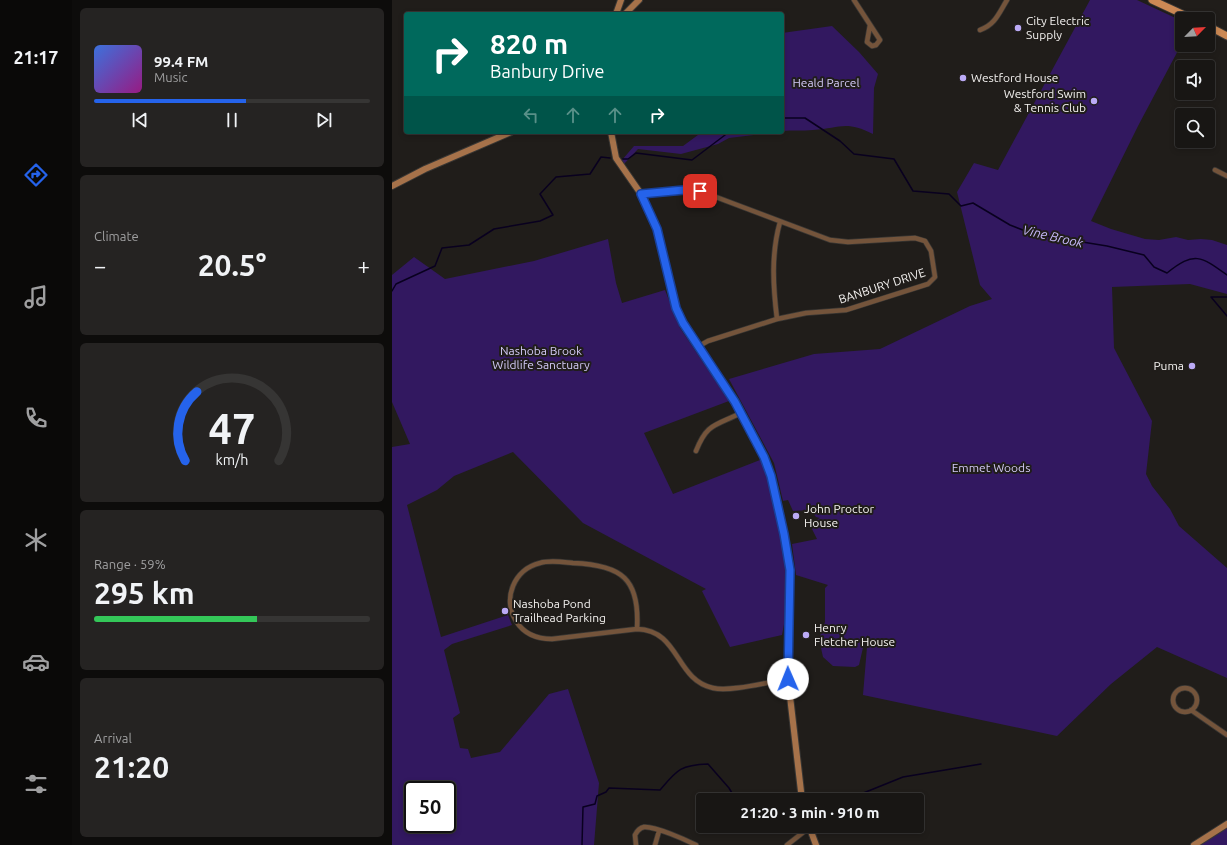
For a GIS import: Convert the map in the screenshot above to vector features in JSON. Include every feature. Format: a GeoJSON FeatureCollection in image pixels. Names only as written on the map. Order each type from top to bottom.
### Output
{"type":"FeatureCollection","features":[{"type":"Feature","properties":{"kind":"main road"},"geometry":{"type":"LineString","coordinates":[[617,12],[621,0]]}},
{"type":"Feature","properties":{"kind":"main road"},"geometry":{"type":"LineString","coordinates":[[627,12],[639,0]]}},
{"type":"Feature","properties":{"kind":"main road"},"geometry":{"type":"LineString","coordinates":[[1152,0],[1178,12]]}},
{"type":"Feature","properties":{"kind":"main road"},"geometry":{"type":"LineString","coordinates":[[1215,30],[1227,36]]}},
{"type":"Feature","properties":{"kind":"main road"},"geometry":{"type":"LineString","coordinates":[[392,186],[424,169],[506,134]]}},
{"type":"Feature","properties":{"kind":"main road"},"geometry":{"type":"LineString","coordinates":[[611,134],[616,158],[641,194],[657,229],[676,308],[741,413],[768,466],[775,489],[787,547],[790,573],[788,679],[801,793]]}},
{"type":"Feature","properties":{"kind":"main road"},"geometry":{"type":"LineString","coordinates":[[1194,845],[1227,824]]}},
{"type":"Feature","properties":{"kind":"main road"},"geometry":{"type":"LineString","coordinates":[[812,833],[816,845]]}},
{"type":"Feature","properties":{"kind":"street"},"geometry":{"type":"LineString","coordinates":[[854,0],[870,24]]}},
{"type":"Feature","properties":{"kind":"street"},"geometry":{"type":"LineString","coordinates":[[980,30],[988,27],[992,23],[1007,0]]}},
{"type":"Feature","properties":{"kind":"street"},"geometry":{"type":"LineString","coordinates":[[1215,170],[1227,176]]}},
{"type":"Feature","properties":{"kind":"street","name":"BANBURY DRIVE"},"geometry":{"type":"LineString","coordinates":[[641,194],[684,190],[700,191],[825,239],[838,242],[920,239],[928,246],[936,273],[933,281],[928,284],[857,307],[836,311],[806,313],[777,319],[708,341],[699,346]]}},
{"type":"Feature","properties":{"kind":"street"},"geometry":{"type":"LineString","coordinates":[[777,319],[773,268],[774,248],[780,222]]}},
{"type":"Feature","properties":{"kind":"street"},"geometry":{"type":"LineString","coordinates":[[696,451],[708,429],[741,413]]}},
{"type":"Feature","properties":{"kind":"street"},"geometry":{"type":"LineString","coordinates":[[637,629],[637,603],[633,590],[620,574],[603,566],[589,563],[540,563],[522,572],[511,590],[510,603],[513,616],[526,632],[538,638],[552,639],[637,629],[652,631],[660,635],[670,644],[692,677],[708,687],[721,689],[733,688],[788,679]]}},
{"type":"Feature","properties":{"kind":"street"},"geometry":{"type":"LineString","coordinates":[[1192,710],[1196,702],[1195,694],[1188,689],[1178,691],[1173,701],[1176,708],[1182,712],[1192,710],[1227,735]]}},
{"type":"Feature","properties":{"kind":"street"},"geometry":{"type":"LineString","coordinates":[[636,845],[634,835],[638,829],[645,827],[696,845]]}},
{"type":"Feature","properties":{"kind":"street"},"geometry":{"type":"LineString","coordinates":[[655,845],[659,831]]}},
{"type":"Feature","properties":{"kind":"street"},"geometry":{"type":"LineString","coordinates":[[787,845],[802,833]]}},
{"type":"Feature","properties":{"kind":"green space","name":"Emmet Woods"},"geometry":{"type":"Polygon","coordinates":[[[1090,0],[1137,0],[1175,18],[1175,52],[1177,52],[1138,126],[1091,221],[1111,229],[1145,239],[1159,240],[1176,237],[1188,240],[1212,240],[1227,245],[1227,294],[1190,284],[1112,287],[1114,348],[1152,421],[1146,474],[1152,486],[1170,509],[1179,526],[1227,568],[1227,678],[1157,647],[1111,684],[1057,736],[863,695],[868,635],[865,639],[859,665],[855,667],[833,666],[823,657],[819,639],[825,622],[825,588],[828,585],[796,575],[792,544],[817,539],[812,529],[816,520],[820,518],[816,517],[810,510],[793,511],[788,500],[783,501],[774,463],[729,379],[814,354],[880,349],[970,306],[992,299],[980,285],[957,192],[974,163],[998,170],[1090,0]]]}},
{"type":"Feature","properties":{"kind":"green space","name":"Heald Parcel"},"geometry":{"type":"Polygon","coordinates":[[[832,26],[859,52],[878,74],[874,88],[873,134],[856,127],[849,126],[784,131],[784,33],[832,26]]]}},
{"type":"Feature","properties":{"kind":"green space"},"geometry":{"type":"Polygon","coordinates":[[[699,134],[761,134],[729,138],[718,144],[681,154],[638,149],[624,164],[622,160],[634,146],[683,146],[699,134]]]}},
{"type":"Feature","properties":{"kind":"green space","name":"Nashoba Brook Wildlife Sanctuary"},"geometry":{"type":"Polygon","coordinates":[[[608,239],[616,283],[622,303],[665,290],[680,328],[729,401],[644,433],[673,494],[760,460],[772,492],[781,531],[786,570],[786,612],[782,635],[730,647],[702,591],[706,589],[583,523],[513,452],[454,476],[437,490],[407,505],[441,637],[508,615],[512,625],[452,644],[444,650],[460,713],[453,718],[460,748],[468,749],[471,758],[500,752],[549,694],[568,689],[599,783],[594,845],[392,845],[392,447],[410,444],[392,402],[392,275],[414,257],[445,279],[534,261],[608,239]]]}},
{"type":"Feature","properties":{"kind":"green space"},"geometry":{"type":"Polygon","coordinates":[[[1227,824],[1227,845],[1193,845],[1227,824]]]}},
{"type":"Feature","properties":{"kind":"waterway","name":"Vine Brook"},"geometry":{"type":"LineString","coordinates":[[784,118],[805,118],[840,141],[854,154],[894,159],[913,191],[949,194],[961,206],[973,203],[1010,225],[1033,234],[1107,246],[1144,255],[1154,267],[1167,273],[1184,261],[1197,259],[1204,260],[1227,275]]}},
{"type":"Feature","properties":{"kind":"waterway","name":"Vine Brook"},"geometry":{"type":"LineString","coordinates":[[623,159],[628,159],[636,153],[692,160],[726,134]]}},
{"type":"Feature","properties":{"kind":"waterway","name":"Vine Brook"},"geometry":{"type":"LineString","coordinates":[[392,291],[396,284],[435,266],[442,248],[469,245],[494,229],[540,221],[553,215],[540,194],[556,177],[590,174],[601,157],[610,158]]}},
{"type":"Feature","properties":{"kind":"waterway","name":"Vine Brook"},"geometry":{"type":"LineString","coordinates":[[1227,297],[1211,297],[1227,316]]}},
{"type":"Feature","properties":{"kind":"waterway"},"geometry":{"type":"LineString","coordinates":[[582,845],[583,807],[595,804],[597,796],[606,792],[609,788],[660,790],[675,773],[685,767],[708,764],[732,793]]}},
{"type":"Feature","properties":{"kind":"waterway"},"geometry":{"type":"LineString","coordinates":[[863,793],[903,777],[981,764]]}},
{"type":"Feature","properties":{"kind":"place","name":"City Electric Supply"},"geometry":{"type":"Point","coordinates":[1018,28]}},
{"type":"Feature","properties":{"kind":"place","name":"Westford House"},"geometry":{"type":"Point","coordinates":[963,78]}},
{"type":"Feature","properties":{"kind":"place","name":"Westford Swim & Tennis Club"},"geometry":{"type":"Point","coordinates":[1094,101]}},
{"type":"Feature","properties":{"kind":"place","name":"Puma"},"geometry":{"type":"Point","coordinates":[1192,366]}},
{"type":"Feature","properties":{"kind":"place","name":"John Proctor House"},"geometry":{"type":"Point","coordinates":[796,516]}},
{"type":"Feature","properties":{"kind":"place","name":"Nashoba Pond Trailhead Parking"},"geometry":{"type":"Point","coordinates":[505,611]}},
{"type":"Feature","properties":{"kind":"place","name":"Henry Fletcher House"},"geometry":{"type":"Point","coordinates":[806,635]}},
{"type":"Feature","properties":{"kind":"route"},"geometry":{"type":"LineString","coordinates":[[700,191],[684,190],[641,194],[652,216],[661,242],[676,308],[683,323],[735,402],[764,457],[775,489],[790,570],[788,679]]}}]}
